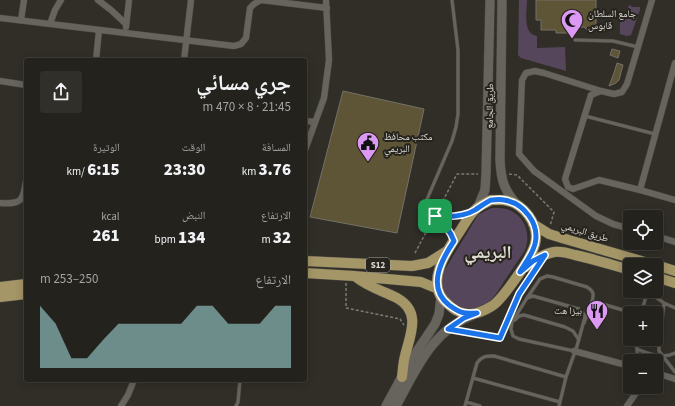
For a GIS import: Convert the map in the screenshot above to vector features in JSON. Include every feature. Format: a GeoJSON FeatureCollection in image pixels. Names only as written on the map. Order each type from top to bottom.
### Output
{"type":"FeatureCollection","features":[{"type":"Feature","properties":{"kind":"main road","name":"طريق الجامع"},"geometry":{"type":"LineString","coordinates":[[476,209],[485,190],[490,0]]}},
{"type":"Feature","properties":{"kind":"main road","name":"طريق الجامع"},"geometry":{"type":"LineString","coordinates":[[502,0],[501,174],[504,186],[519,207]]}},
{"type":"Feature","properties":{"kind":"main road"},"geometry":{"type":"LineString","coordinates":[[396,406],[418,365],[432,344],[448,329],[464,318],[493,306],[502,297],[531,255],[536,236],[533,224],[526,212],[516,204],[504,200],[491,200],[476,209]]}},
{"type":"Feature","properties":{"kind":"main road","name":"S12"},"geometry":{"type":"LineString","coordinates":[[476,209],[447,252],[441,264],[438,278],[439,292],[444,301],[464,314],[477,313]]}},
{"type":"Feature","properties":{"kind":"main road","name":"طريق البريمي"},"geometry":{"type":"LineString","coordinates":[[533,224],[548,234],[631,258]]}},
{"type":"Feature","properties":{"kind":"main road","name":"S12"},"geometry":{"type":"LineString","coordinates":[[307,261],[412,266],[428,263],[447,252]]}},
{"type":"Feature","properties":{"kind":"main road"},"geometry":{"type":"LineString","coordinates":[[520,272],[533,261],[554,252],[563,252],[623,268]]}},
{"type":"Feature","properties":{"kind":"main road","name":"طريق البريمي"},"geometry":{"type":"LineString","coordinates":[[663,267],[675,271]]}},
{"type":"Feature","properties":{"kind":"main road","name":"S12"},"geometry":{"type":"LineString","coordinates":[[307,273],[421,282],[439,292]]}},
{"type":"Feature","properties":{"kind":"main road"},"geometry":{"type":"LineString","coordinates":[[350,276],[396,298],[405,305],[411,316],[411,334],[405,356],[402,378]]}},
{"type":"Feature","properties":{"kind":"main road"},"geometry":{"type":"LineString","coordinates":[[663,279],[675,283]]}},
{"type":"Feature","properties":{"kind":"main road"},"geometry":{"type":"LineString","coordinates":[[0,287],[24,284]]}},
{"type":"Feature","properties":{"kind":"main road"},"geometry":{"type":"LineString","coordinates":[[386,406],[411,360],[435,324],[439,314],[439,292]]}},
{"type":"Feature","properties":{"kind":"main road"},"geometry":{"type":"LineString","coordinates":[[0,297],[24,294]]}},
{"type":"Feature","properties":{"kind":"street"},"geometry":{"type":"LineString","coordinates":[[21,20],[24,0]]}},
{"type":"Feature","properties":{"kind":"street"},"geometry":{"type":"LineString","coordinates":[[50,24],[55,10],[61,0]]}},
{"type":"Feature","properties":{"kind":"street"},"geometry":{"type":"LineString","coordinates":[[98,0],[126,24]]}},
{"type":"Feature","properties":{"kind":"street"},"geometry":{"type":"LineString","coordinates":[[125,32],[129,0]]}},
{"type":"Feature","properties":{"kind":"street"},"geometry":{"type":"LineString","coordinates":[[184,58],[191,0]]}},
{"type":"Feature","properties":{"kind":"street"},"geometry":{"type":"LineString","coordinates":[[0,18],[234,46],[241,44],[246,38],[250,8],[261,0],[327,8]]}},
{"type":"Feature","properties":{"kind":"street"},"geometry":{"type":"LineString","coordinates":[[307,144],[324,98],[329,60],[326,0]]}},
{"type":"Feature","properties":{"kind":"street"},"geometry":{"type":"LineString","coordinates":[[623,227],[596,216],[566,189],[534,171],[519,154],[522,80],[526,73],[535,71],[601,91],[614,94],[622,92],[627,84],[652,0]]}},
{"type":"Feature","properties":{"kind":"street"},"geometry":{"type":"LineString","coordinates":[[96,58],[99,30]]}},
{"type":"Feature","properties":{"kind":"street"},"geometry":{"type":"LineString","coordinates":[[640,190],[675,64]]}},
{"type":"Feature","properties":{"kind":"street"},"geometry":{"type":"LineString","coordinates":[[0,81],[24,84]]}},
{"type":"Feature","properties":{"kind":"street"},"geometry":{"type":"LineString","coordinates":[[566,189],[565,179],[591,95],[601,91]]}},
{"type":"Feature","properties":{"kind":"street"},"geometry":{"type":"LineString","coordinates":[[307,121],[314,122]]}},
{"type":"Feature","properties":{"kind":"street"},"geometry":{"type":"LineString","coordinates":[[566,189],[574,189],[599,180],[675,200]]}},
{"type":"Feature","properties":{"kind":"street"},"geometry":{"type":"LineString","coordinates":[[0,203],[10,204],[17,202],[22,199],[24,195]]}},
{"type":"Feature","properties":{"kind":"street"},"geometry":{"type":"LineString","coordinates":[[663,238],[675,242]]}},
{"type":"Feature","properties":{"kind":"street"},"geometry":{"type":"LineString","coordinates":[[574,351],[623,364]]}},
{"type":"Feature","properties":{"kind":"street"},"geometry":{"type":"LineString","coordinates":[[663,375],[675,379]]}},
{"type":"Feature","properties":{"kind":"street"},"geometry":{"type":"LineString","coordinates":[[121,406],[128,395],[133,382]]}},
{"type":"Feature","properties":{"kind":"street"},"geometry":{"type":"LineString","coordinates":[[627,406],[635,394]]}},
{"type":"Feature","properties":{"kind":"lane"},"geometry":{"type":"LineString","coordinates":[[452,0],[458,50],[458,114],[452,141],[425,204],[429,213],[435,216],[447,227],[454,241]]}},
{"type":"Feature","properties":{"kind":"lane"},"geometry":{"type":"LineString","coordinates":[[575,40],[613,41],[638,46]]}},
{"type":"Feature","properties":{"kind":"lane"},"geometry":{"type":"LineString","coordinates":[[585,116],[655,134]]}},
{"type":"Feature","properties":{"kind":"lane"},"geometry":{"type":"LineString","coordinates":[[435,216],[455,216],[465,214],[476,209]]}},
{"type":"Feature","properties":{"kind":"lane"},"geometry":{"type":"LineString","coordinates":[[473,378],[559,404],[574,351],[579,340],[593,295],[592,290],[587,287],[547,276],[540,280],[512,322],[511,329],[513,336],[519,339],[574,351]]}},
{"type":"Feature","properties":{"kind":"lane"},"geometry":{"type":"LineString","coordinates":[[527,298],[533,296],[579,309],[583,312],[585,317],[584,323]]}},
{"type":"Feature","properties":{"kind":"lane"},"geometry":{"type":"LineString","coordinates":[[656,298],[675,308]]}},
{"type":"Feature","properties":{"kind":"lane"},"geometry":{"type":"LineString","coordinates":[[592,301],[623,310]]}},
{"type":"Feature","properties":{"kind":"lane"},"geometry":{"type":"LineString","coordinates":[[661,354],[659,351],[659,345],[664,303]]}},
{"type":"Feature","properties":{"kind":"lane"},"geometry":{"type":"LineString","coordinates":[[512,322],[519,316],[524,315],[565,327],[573,331],[579,340]]}},
{"type":"Feature","properties":{"kind":"lane"},"geometry":{"type":"LineString","coordinates":[[637,346],[637,354]]}},
{"type":"Feature","properties":{"kind":"lane"},"geometry":{"type":"LineString","coordinates":[[637,350],[648,354]]}},
{"type":"Feature","properties":{"kind":"lane"},"geometry":{"type":"LineString","coordinates":[[663,355],[671,355],[675,353]]}},
{"type":"Feature","properties":{"kind":"lane"},"geometry":{"type":"LineString","coordinates":[[465,406],[477,363],[480,358],[494,356],[566,377]]}},
{"type":"Feature","properties":{"kind":"lane"},"geometry":{"type":"LineString","coordinates":[[663,356],[675,372]]}},
{"type":"Feature","properties":{"kind":"lane"},"geometry":{"type":"LineString","coordinates":[[236,406],[238,402],[240,382]]}},
{"type":"Feature","properties":{"kind":"lane"},"geometry":{"type":"LineString","coordinates":[[466,402],[480,406]]}},
{"type":"Feature","properties":{"kind":"path"},"geometry":{"type":"LineString","coordinates":[[511,313],[519,294],[537,268]]}},
{"type":"Feature","properties":{"kind":"path"},"geometry":{"type":"LineString","coordinates":[[350,276],[346,308],[400,320],[411,334]]}},
{"type":"Feature","properties":{"kind":"path"},"geometry":{"type":"LineString","coordinates":[[448,329],[500,338],[506,325]]}},
{"type":"Feature","properties":{"kind":"shaded area"},"geometry":{"type":"Polygon","coordinates":[[[519,0],[527,0],[527,27],[532,34],[537,36],[537,48],[565,47],[566,71],[521,58],[518,55],[519,0]]]}},
{"type":"Feature","properties":{"kind":"shaded area"},"geometry":{"type":"Polygon","coordinates":[[[630,5],[632,7],[640,7],[640,10],[631,35],[627,36],[620,34],[620,24],[623,16],[629,12],[628,6],[630,5]]]}},
{"type":"Feature","properties":{"kind":"shaded area"},"geometry":{"type":"Polygon","coordinates":[[[492,208],[501,208],[518,215],[526,230],[526,247],[499,290],[489,302],[475,308],[461,307],[452,302],[445,293],[441,284],[441,276],[478,215],[492,208]]]}},
{"type":"Feature","properties":{"kind":"building"},"geometry":{"type":"Polygon","coordinates":[[[536,0],[596,0],[596,25],[594,25],[590,30],[587,30],[584,27],[571,28],[571,33],[556,33],[556,30],[541,30],[541,20],[536,20],[536,0]]]}},
{"type":"Feature","properties":{"kind":"building"},"geometry":{"type":"Polygon","coordinates":[[[612,49],[620,51],[618,58],[610,55],[612,49]]]}},
{"type":"Feature","properties":{"kind":"building"},"geometry":{"type":"Polygon","coordinates":[[[617,63],[623,65],[619,80],[609,86],[614,73],[617,63]]]}},
{"type":"Feature","properties":{"kind":"building","name":"مكتب محافظ البريمي"},"geometry":{"type":"Polygon","coordinates":[[[343,91],[424,109],[397,233],[310,217],[343,91]]]}},
{"type":"Feature","properties":{"kind":"place","name":"جامع السلطان قابوس"},"geometry":{"type":"Point","coordinates":[572,40]}},
{"type":"Feature","properties":{"kind":"place","name":"مكتب محافظ البريمي"},"geometry":{"type":"Point","coordinates":[368,162]}},
{"type":"Feature","properties":{"kind":"place","name":"بيزا ه‍ت"},"geometry":{"type":"Point","coordinates":[597,330]}},
{"type":"Feature","properties":{"kind":"district","name":"البريمي"},"geometry":{"type":"Point","coordinates":[488,252]}},
{"type":"Feature","properties":{"kind":"route"},"geometry":{"type":"LineString","coordinates":[[491,200],[504,200],[516,204],[526,212],[533,224],[536,236],[535,244],[531,255],[520,272],[533,261],[545,255],[519,294],[500,338],[448,329],[464,318],[477,313],[464,314],[453,308],[444,301],[438,289],[438,278],[441,264],[454,241],[447,227],[435,216],[445,217],[465,214],[491,200]]}}]}
